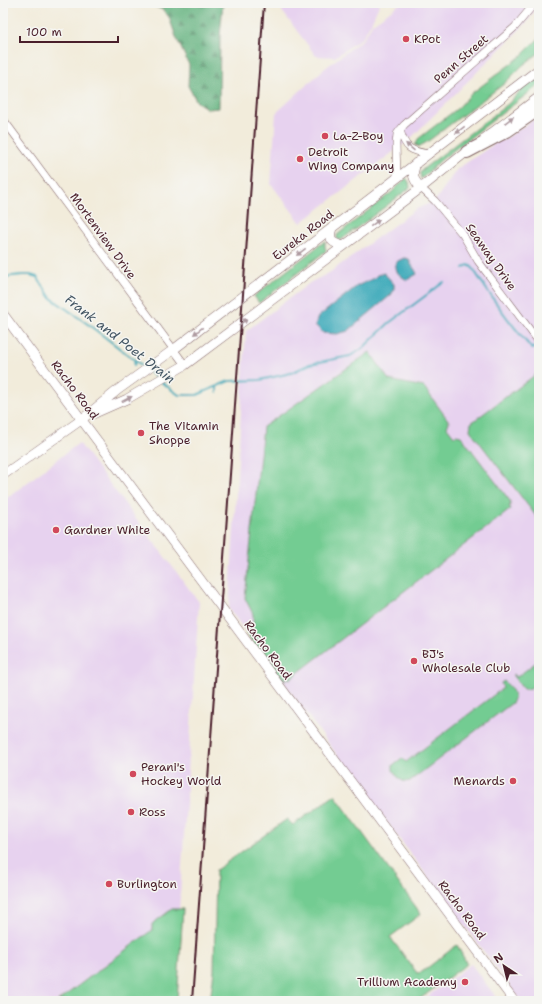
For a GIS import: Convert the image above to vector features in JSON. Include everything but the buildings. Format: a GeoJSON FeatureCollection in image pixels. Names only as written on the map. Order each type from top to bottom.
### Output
{"type":"FeatureCollection","features":[{"type":"Feature","properties":{"kind":"highway"},"geometry":{"type":"LineString","coordinates":[[467,152],[507,131],[539,109]]}},
{"type":"Feature","properties":{"kind":"main road","name":"Eureka Road"},"geometry":{"type":"LineString","coordinates":[[3,475],[81,420],[539,69]]}},
{"type":"Feature","properties":{"kind":"main road","name":"Eureka Road"},"geometry":{"type":"LineString","coordinates":[[81,420],[127,399],[185,366],[539,97]]}},
{"type":"Feature","properties":{"kind":"main road"},"geometry":{"type":"LineString","coordinates":[[416,163],[413,174],[414,180],[421,188]]}},
{"type":"Feature","properties":{"kind":"main road"},"geometry":{"type":"LineString","coordinates":[[332,228],[330,235],[331,240],[336,244],[344,246]]}},
{"type":"Feature","properties":{"kind":"main road","name":"Racho Road"},"geometry":{"type":"LineString","coordinates":[[3,314],[514,1001]]}},
{"type":"Feature","properties":{"kind":"street","name":"Penn Street"},"geometry":{"type":"LineString","coordinates":[[400,130],[418,111],[515,27],[535,3]]}},
{"type":"Feature","properties":{"kind":"street","name":"Mortenview Drive"},"geometry":{"type":"LineString","coordinates":[[3,119],[185,366]]}},
{"type":"Feature","properties":{"kind":"street"},"geometry":{"type":"LineString","coordinates":[[400,130],[402,139],[414,152],[429,154]]}},
{"type":"Feature","properties":{"kind":"street"},"geometry":{"type":"LineString","coordinates":[[397,178],[396,144],[397,134],[400,130]]}},
{"type":"Feature","properties":{"kind":"street","name":"Seaway Drive"},"geometry":{"type":"LineString","coordinates":[[421,188],[435,201],[463,235],[478,261],[539,342]]}},
{"type":"Feature","properties":{"kind":"shaded area"},"geometry":{"type":"Polygon","coordinates":[[[283,3],[380,3],[362,38],[335,57],[316,56],[282,11],[283,3]]]}},
{"type":"Feature","properties":{"kind":"shaded area"},"geometry":{"type":"Polygon","coordinates":[[[401,3],[539,3],[528,21],[410,139],[301,223],[271,184],[276,113],[324,69],[363,39],[373,23],[401,3]]]}},
{"type":"Feature","properties":{"kind":"shaded area"},"geometry":{"type":"Polygon","coordinates":[[[539,116],[539,1001],[521,1001],[229,609],[246,331],[311,282],[329,273],[416,209],[435,201],[457,169],[539,116]]]}},
{"type":"Feature","properties":{"kind":"shaded area"},"geometry":{"type":"Polygon","coordinates":[[[79,443],[199,602],[179,912],[57,1001],[3,1001],[3,501],[79,443]]]}},
{"type":"Feature","properties":{"kind":"shaded area","name":"Trillium Academy"},"geometry":{"type":"Polygon","coordinates":[[[471,964],[499,1001],[421,1001],[471,964]]]}},
{"type":"Feature","properties":{"kind":"green space"},"geometry":{"type":"Polygon","coordinates":[[[147,3],[223,3],[220,37],[219,108],[208,109],[197,102],[188,86],[189,65],[176,37],[169,17],[163,10],[147,3]]]}},
{"type":"Feature","properties":{"kind":"green space"},"geometry":{"type":"Polygon","coordinates":[[[539,38],[539,53],[523,65],[505,83],[427,142],[418,147],[418,145],[415,146],[418,139],[458,108],[472,93],[520,57],[539,38]]]}},
{"type":"Feature","properties":{"kind":"green space"},"geometry":{"type":"Polygon","coordinates":[[[536,78],[539,78],[539,85],[441,160],[421,179],[420,173],[423,169],[508,104],[523,88],[536,78]]]}},
{"type":"Feature","properties":{"kind":"green space"},"geometry":{"type":"Polygon","coordinates":[[[406,178],[409,182],[410,188],[341,240],[337,240],[337,235],[392,192],[406,178]]]}},
{"type":"Feature","properties":{"kind":"green space"},"geometry":{"type":"Polygon","coordinates":[[[325,241],[325,248],[327,250],[259,303],[254,296],[325,241]]]}},
{"type":"Feature","properties":{"kind":"green space"},"geometry":{"type":"Polygon","coordinates":[[[370,352],[389,380],[424,387],[448,420],[449,422],[447,427],[454,436],[461,436],[510,501],[511,506],[509,506],[511,509],[291,678],[289,679],[286,676],[285,677],[287,680],[281,679],[249,637],[245,628],[248,626],[253,627],[253,614],[245,598],[263,427],[370,352]]]}},
{"type":"Feature","properties":{"kind":"green space"},"geometry":{"type":"Polygon","coordinates":[[[539,372],[539,520],[470,430],[471,423],[539,372]]]}},
{"type":"Feature","properties":{"kind":"green space"},"geometry":{"type":"Polygon","coordinates":[[[539,660],[539,682],[529,689],[523,689],[513,674],[517,677],[539,660]]]}},
{"type":"Feature","properties":{"kind":"green space"},"geometry":{"type":"Polygon","coordinates":[[[504,681],[511,688],[514,694],[514,700],[512,703],[410,781],[404,781],[398,777],[393,770],[393,765],[402,758],[406,762],[503,688],[501,683],[504,681]]]}},
{"type":"Feature","properties":{"kind":"green space"},"geometry":{"type":"Polygon","coordinates":[[[335,795],[421,914],[390,937],[417,973],[422,972],[457,945],[467,964],[417,1001],[210,1001],[214,971],[216,870],[287,819],[293,825],[335,795]]]}},
{"type":"Feature","properties":{"kind":"green space"},"geometry":{"type":"Polygon","coordinates":[[[172,909],[183,909],[177,1001],[58,1001],[152,930],[152,924],[172,909]]]}},
{"type":"Feature","properties":{"kind":"water"},"geometry":{"type":"Polygon","coordinates":[[[404,258],[409,259],[417,274],[407,280],[400,275],[396,269],[396,262],[404,258]]]}},
{"type":"Feature","properties":{"kind":"water"},"geometry":{"type":"Polygon","coordinates":[[[384,273],[394,284],[394,290],[391,295],[348,331],[337,334],[323,333],[315,325],[318,317],[357,286],[377,275],[384,273]]]}},
{"type":"Feature","properties":{"kind":"waterway","name":"Frank and Poet Drain"},"geometry":{"type":"LineString","coordinates":[[463,268],[468,265],[472,267],[493,299],[516,329],[532,349],[536,347]]}},
{"type":"Feature","properties":{"kind":"waterway","name":"Frank and Poet Drain"},"geometry":{"type":"LineString","coordinates":[[4,277],[22,275],[37,277],[51,298],[144,367]]}},
{"type":"Feature","properties":{"kind":"waterway","name":"Frank and Poet Drain"},"geometry":{"type":"LineString","coordinates":[[161,382],[179,395],[197,395],[229,381],[260,380],[291,373],[310,364],[350,356],[362,349],[389,323],[444,282]]}},
{"type":"Feature","properties":{"kind":"waterway","name":"Frank and Poet Drain"},"geometry":{"type":"LineString","coordinates":[[134,365],[135,360]]}},
{"type":"Feature","properties":{"kind":"waterway","name":"Frank and Poet Drain"},"geometry":{"type":"LineString","coordinates":[[149,371],[158,379]]}},
{"type":"Feature","properties":{"kind":"waterway","name":"Frank and Poet Drain"},"geometry":{"type":"LineString","coordinates":[[217,386],[217,392]]}},
{"type":"Feature","properties":{"kind":"railway"},"geometry":{"type":"LineString","coordinates":[[192,1001],[264,3]]}},
{"type":"Feature","properties":{"kind":"place","name":"KPot"},"geometry":{"type":"Point","coordinates":[406,39]}},
{"type":"Feature","properties":{"kind":"place","name":"La-Z-Boy"},"geometry":{"type":"Point","coordinates":[325,136]}},
{"type":"Feature","properties":{"kind":"place","name":"Detroit Wing Company"},"geometry":{"type":"Point","coordinates":[300,159]}},
{"type":"Feature","properties":{"kind":"place","name":"The Vitamin Shoppe"},"geometry":{"type":"Point","coordinates":[141,433]}},
{"type":"Feature","properties":{"kind":"place","name":"Gardner White"},"geometry":{"type":"Point","coordinates":[56,530]}},
{"type":"Feature","properties":{"kind":"place","name":"BJ's Wholesale Club"},"geometry":{"type":"Point","coordinates":[414,661]}},
{"type":"Feature","properties":{"kind":"place","name":"Perani's Hockey World"},"geometry":{"type":"Point","coordinates":[133,774]}},
{"type":"Feature","properties":{"kind":"place","name":"Menards"},"geometry":{"type":"Point","coordinates":[513,781]}},
{"type":"Feature","properties":{"kind":"place","name":"Ross"},"geometry":{"type":"Point","coordinates":[131,812]}},
{"type":"Feature","properties":{"kind":"place","name":"Burlington"},"geometry":{"type":"Point","coordinates":[109,884]}},
{"type":"Feature","properties":{"kind":"place","name":"Trillium Academy"},"geometry":{"type":"Point","coordinates":[465,982]}}]}
